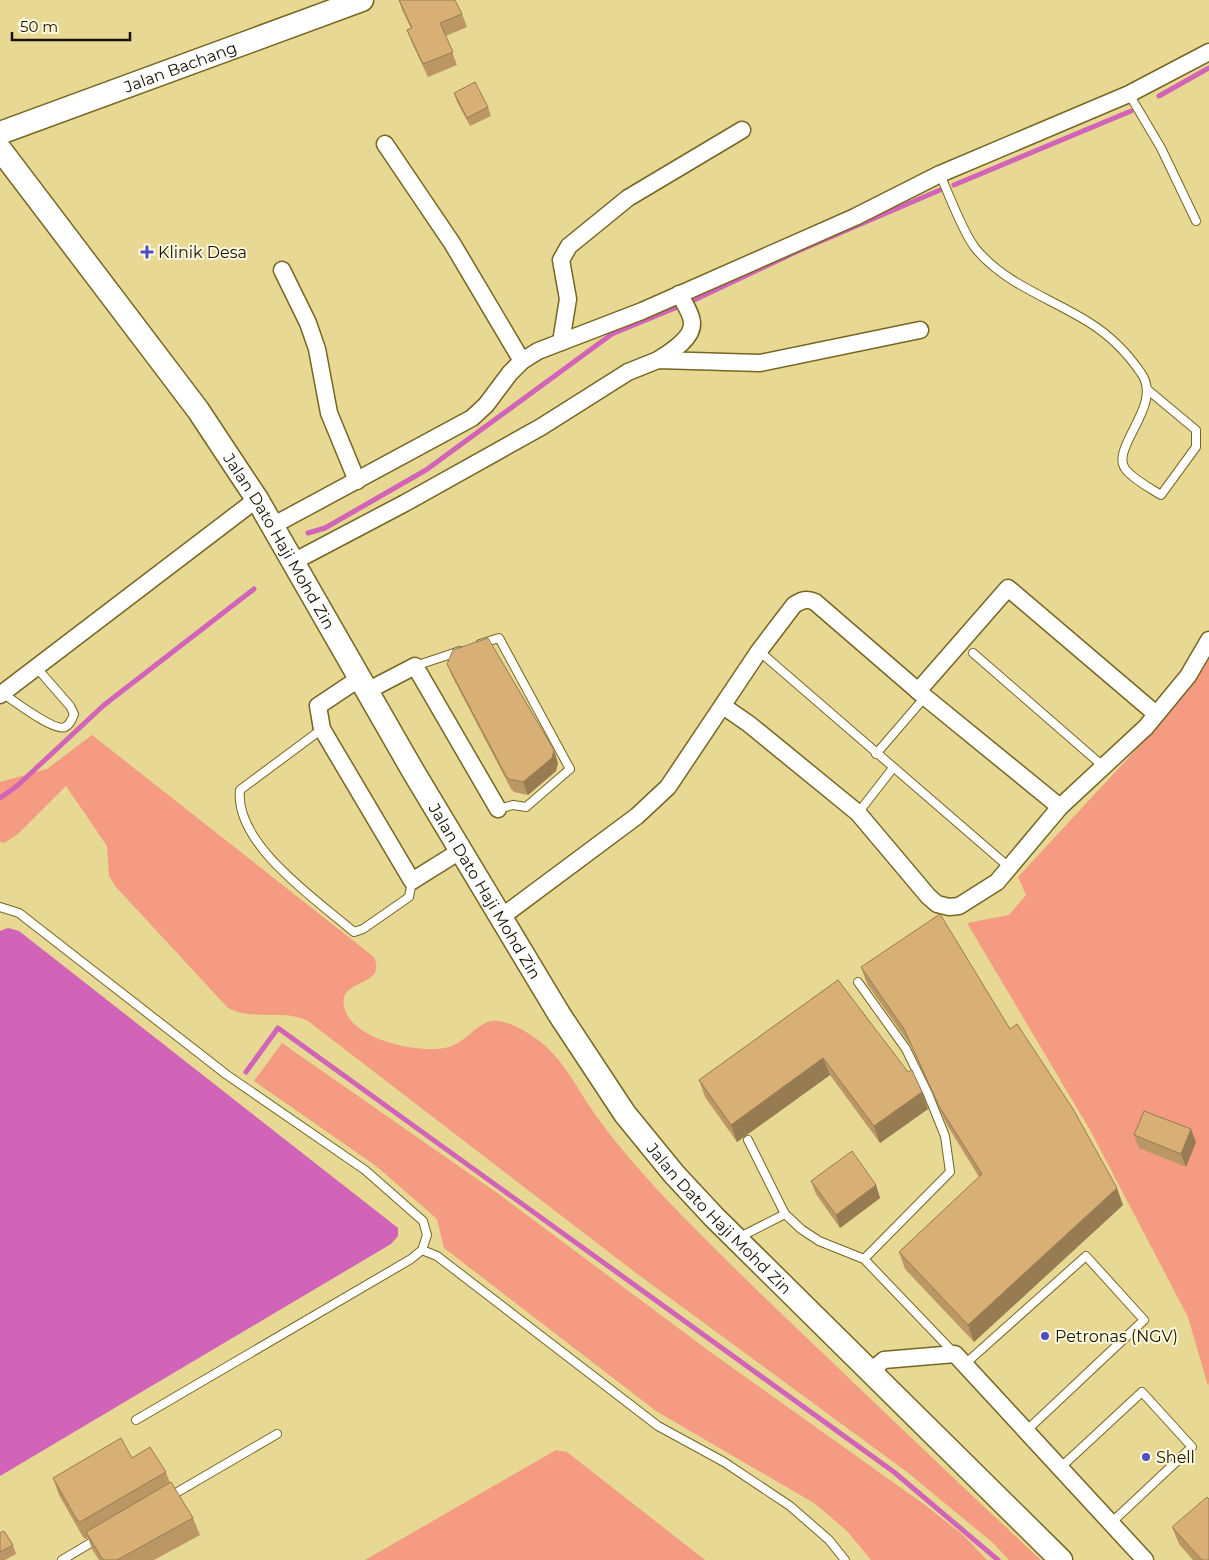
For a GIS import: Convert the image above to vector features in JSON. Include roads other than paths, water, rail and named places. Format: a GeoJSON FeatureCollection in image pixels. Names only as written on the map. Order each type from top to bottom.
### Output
{"type":"FeatureCollection","features":[{"type":"Feature","properties":{"kind":"main road","name":"Jalan Bachang"},"geometry":{"type":"LineString","coordinates":[[0,133],[362,0]]}},
{"type":"Feature","properties":{"kind":"main road","name":"Jalan Dato Haji Mohd Zin"},"geometry":{"type":"LineString","coordinates":[[0,149],[198,410],[257,498],[500,918],[559,1014],[625,1114],[674,1174],[736,1239],[1061,1560]]}},
{"type":"Feature","properties":{"kind":"street"},"geometry":{"type":"LineString","coordinates":[[272,526],[472,418],[486,405],[522,362],[538,351],[680,296],[854,217],[940,174],[1129,94],[1209,52]]}},
{"type":"Feature","properties":{"kind":"street"},"geometry":{"type":"LineString","coordinates":[[561,342],[568,299],[561,260],[569,246],[628,198],[742,130]]}},
{"type":"Feature","properties":{"kind":"street"},"geometry":{"type":"LineString","coordinates":[[385,144],[452,243],[522,362]]}},
{"type":"Feature","properties":{"kind":"street"},"geometry":{"type":"LineString","coordinates":[[282,270],[308,323],[317,348],[329,413],[356,481]]}},
{"type":"Feature","properties":{"kind":"street"},"geometry":{"type":"LineString","coordinates":[[293,562],[405,504],[540,427],[628,372],[658,360],[685,338],[692,322],[680,296]]}},
{"type":"Feature","properties":{"kind":"street"},"geometry":{"type":"LineString","coordinates":[[658,360],[760,363],[920,330]]}},
{"type":"Feature","properties":{"kind":"street"},"geometry":{"type":"LineString","coordinates":[[1,694],[257,498]]}},
{"type":"Feature","properties":{"kind":"street"},"geometry":{"type":"LineString","coordinates":[[922,694],[1008,588],[1156,714]]}},
{"type":"Feature","properties":{"kind":"street"},"geometry":{"type":"LineString","coordinates":[[500,918],[637,816],[668,786],[759,651],[794,605],[808,599],[815,602],[922,694],[1060,807]]}},
{"type":"Feature","properties":{"kind":"street"},"geometry":{"type":"LineString","coordinates":[[723,706],[749,724],[858,813],[928,896],[938,904],[948,907],[959,906],[996,882],[1010,868],[1060,807],[1104,767],[1156,714],[1188,676],[1209,640]]}},
{"type":"Feature","properties":{"kind":"street"},"geometry":{"type":"LineString","coordinates":[[460,851],[412,881],[322,729],[318,706],[364,685],[414,666],[498,809]]}},
{"type":"Feature","properties":{"kind":"street"},"geometry":{"type":"LineString","coordinates":[[871,1371],[884,1360],[960,1359],[1142,1559]]}},
{"type":"Feature","properties":{"kind":"lane"},"geometry":{"type":"LineString","coordinates":[[1129,94],[1161,148],[1196,221]]}},
{"type":"Feature","properties":{"kind":"lane"},"geometry":{"type":"LineString","coordinates":[[940,174],[975,249],[1011,281],[1091,324],[1103,333],[1115,343],[1142,374],[1148,390],[1196,430],[1196,447],[1161,495],[1125,470],[1122,460],[1127,442],[1143,414],[1148,390]]}},
{"type":"Feature","properties":{"kind":"lane"},"geometry":{"type":"LineString","coordinates":[[414,666],[499,638],[570,769],[526,807],[513,805],[498,809]]}},
{"type":"Feature","properties":{"kind":"lane"},"geometry":{"type":"LineString","coordinates":[[759,651],[1010,868]]}},
{"type":"Feature","properties":{"kind":"lane"},"geometry":{"type":"LineString","coordinates":[[973,653],[1104,767]]}},
{"type":"Feature","properties":{"kind":"lane"},"geometry":{"type":"LineString","coordinates":[[1,694],[49,724],[58,728],[65,727],[71,722],[74,714],[70,706],[36,667]]}},
{"type":"Feature","properties":{"kind":"lane"},"geometry":{"type":"LineString","coordinates":[[876,754],[922,694]]}},
{"type":"Feature","properties":{"kind":"lane"},"geometry":{"type":"LineString","coordinates":[[322,729],[240,790],[239,803],[253,837],[272,862],[354,932],[363,929],[409,897],[412,881]]}},
{"type":"Feature","properties":{"kind":"lane"},"geometry":{"type":"LineString","coordinates":[[858,813],[893,768]]}},
{"type":"Feature","properties":{"kind":"lane"},"geometry":{"type":"LineString","coordinates":[[0,907],[19,913],[226,1075],[365,1170],[424,1221],[427,1235],[422,1250],[411,1259],[136,1420]]}},
{"type":"Feature","properties":{"kind":"lane"},"geometry":{"type":"LineString","coordinates":[[858,982],[906,1049],[924,1086],[945,1136],[950,1172],[864,1259]]}},
{"type":"Feature","properties":{"kind":"lane"},"geometry":{"type":"LineString","coordinates":[[748,1140],[785,1214],[801,1229],[819,1241],[864,1259],[960,1359],[1086,1256],[1144,1320],[1026,1431]]}},
{"type":"Feature","properties":{"kind":"lane"},"geometry":{"type":"LineString","coordinates":[[736,1239],[785,1214]]}},
{"type":"Feature","properties":{"kind":"lane"},"geometry":{"type":"LineString","coordinates":[[422,1250],[437,1256],[658,1426],[724,1462],[790,1506],[829,1540],[845,1560]]}},
{"type":"Feature","properties":{"kind":"lane"},"geometry":{"type":"LineString","coordinates":[[1060,1468],[1142,1392],[1192,1447],[1111,1523]]}},
{"type":"Feature","properties":{"kind":"lane"},"geometry":{"type":"LineString","coordinates":[[159,1503],[277,1434]]}},
{"type":"Feature","properties":{"kind":"lane"},"geometry":{"type":"LineString","coordinates":[[62,1560],[109,1532]]}},
{"type":"Feature","properties":{"kind":"waterway"},"geometry":{"type":"LineString","coordinates":[[1159,96],[1209,68]]}},
{"type":"Feature","properties":{"kind":"waterway"},"geometry":{"type":"LineString","coordinates":[[954,185],[1131,111]]}},
{"type":"Feature","properties":{"kind":"waterway"},"geometry":{"type":"LineString","coordinates":[[308,533],[325,528],[426,470],[612,334],[692,301],[798,251],[940,190]]}},
{"type":"Feature","properties":{"kind":"waterway"},"geometry":{"type":"LineString","coordinates":[[0,798],[17,786],[104,705],[254,589]]}},
{"type":"Feature","properties":{"kind":"waterway"},"geometry":{"type":"LineString","coordinates":[[246,1072],[278,1028],[894,1472],[998,1560]]}},
{"type":"Feature","properties":{"kind":"place","name":"Klinik Desa"},"geometry":{"type":"Point","coordinates":[147,252]}},
{"type":"Feature","properties":{"kind":"place","name":"Petronas (NGV)"},"geometry":{"type":"Point","coordinates":[1045,1336]}},
{"type":"Feature","properties":{"kind":"place","name":"Shell"},"geometry":{"type":"Point","coordinates":[1146,1457]}}]}
